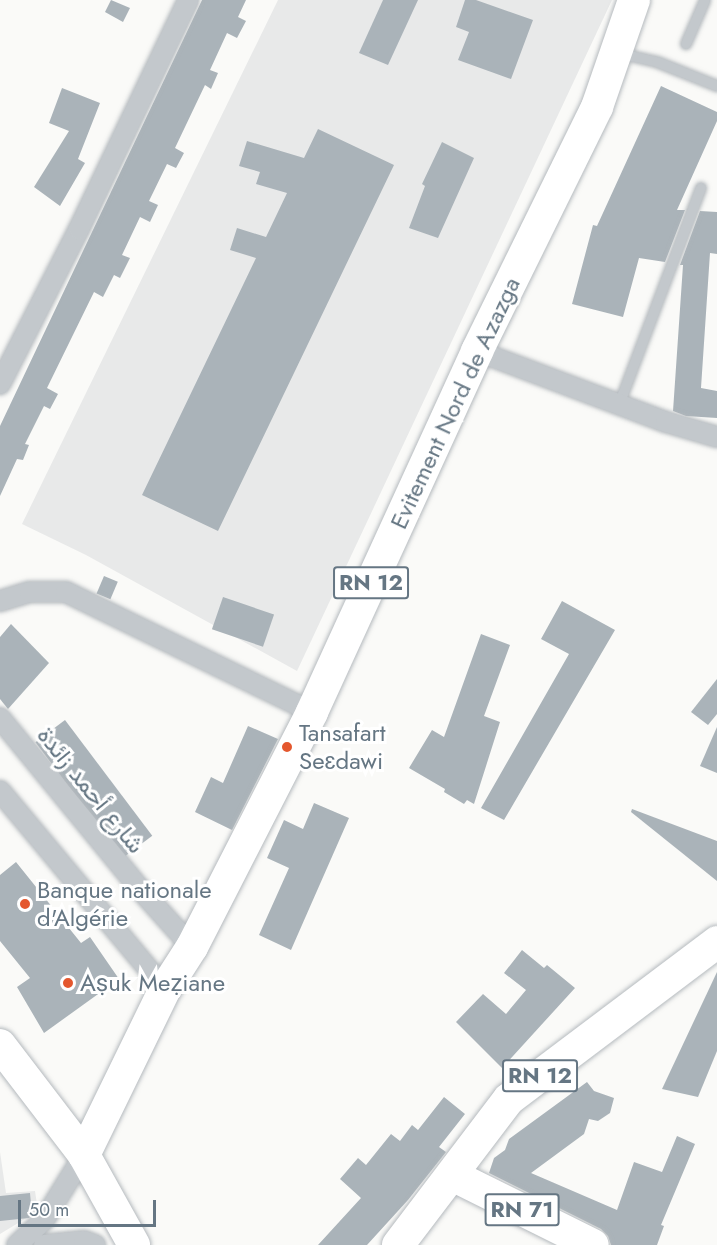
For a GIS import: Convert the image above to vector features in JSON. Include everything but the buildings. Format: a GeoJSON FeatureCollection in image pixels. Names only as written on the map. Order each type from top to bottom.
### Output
{"type":"FeatureCollection","features":[{"type":"Feature","properties":{"kind":"main road","name":"Evitement Nord de Azazga"},"geometry":{"type":"LineString","coordinates":[[84,1155],[165,989],[192,947],[312,712],[477,351],[597,106],[634,0]]}},
{"type":"Feature","properties":{"kind":"main road","name":"RN 12"},"geometry":{"type":"LineString","coordinates":[[398,1245],[509,1099],[715,946]]}},
{"type":"Feature","properties":{"kind":"main road"},"geometry":{"type":"LineString","coordinates":[[0,1045],[84,1155],[134,1245]]}},
{"type":"Feature","properties":{"kind":"main road","name":"RN 71"},"geometry":{"type":"LineString","coordinates":[[452,1175],[593,1245]]}},
{"type":"Feature","properties":{"kind":"street"},"geometry":{"type":"LineString","coordinates":[[0,384],[79,229],[188,0]]}},
{"type":"Feature","properties":{"kind":"street"},"geometry":{"type":"LineString","coordinates":[[477,351],[619,405],[717,438]]}},
{"type":"Feature","properties":{"kind":"street"},"geometry":{"type":"LineString","coordinates":[[0,601],[30,592],[66,592],[312,712]]}},
{"type":"Feature","properties":{"kind":"street","name":"شارع أحمد زائدة"},"geometry":{"type":"LineString","coordinates":[[0,718],[139,888],[192,947]]}},
{"type":"Feature","properties":{"kind":"street"},"geometry":{"type":"LineString","coordinates":[[0,791],[165,989]]}},
{"type":"Feature","properties":{"kind":"street"},"geometry":{"type":"LineString","coordinates":[[17,1245],[44,1220],[84,1155]]}},
{"type":"Feature","properties":{"kind":"street"},"geometry":{"type":"LineString","coordinates":[[44,1245],[84,1240],[95,1245]]}},
{"type":"Feature","properties":{"kind":"lane"},"geometry":{"type":"LineString","coordinates":[[686,44],[705,0]]}},
{"type":"Feature","properties":{"kind":"lane"},"geometry":{"type":"LineString","coordinates":[[617,52],[657,62],[717,86]]}},
{"type":"Feature","properties":{"kind":"lane"},"geometry":{"type":"LineString","coordinates":[[619,405],[701,188]]}},
{"type":"Feature","properties":{"kind":"shaded area"},"geometry":{"type":"Polygon","coordinates":[[[278,0],[612,0],[297,671],[86,555],[22,524],[278,0]]]}},
{"type":"Feature","properties":{"kind":"shaded area"},"geometry":{"type":"Polygon","coordinates":[[[0,1152],[6,1193],[35,1191],[38,1211],[0,1234],[0,1152]]]}},
{"type":"Feature","properties":{"kind":"place","name":"Tansafart Seɛdawi"},"geometry":{"type":"Point","coordinates":[287,747]}},
{"type":"Feature","properties":{"kind":"place","name":"Banque nationale d'Algérie"},"geometry":{"type":"Point","coordinates":[25,904]}},
{"type":"Feature","properties":{"kind":"place","name":"Aṣuk Meẓiane"},"geometry":{"type":"Point","coordinates":[68,983]}}]}
